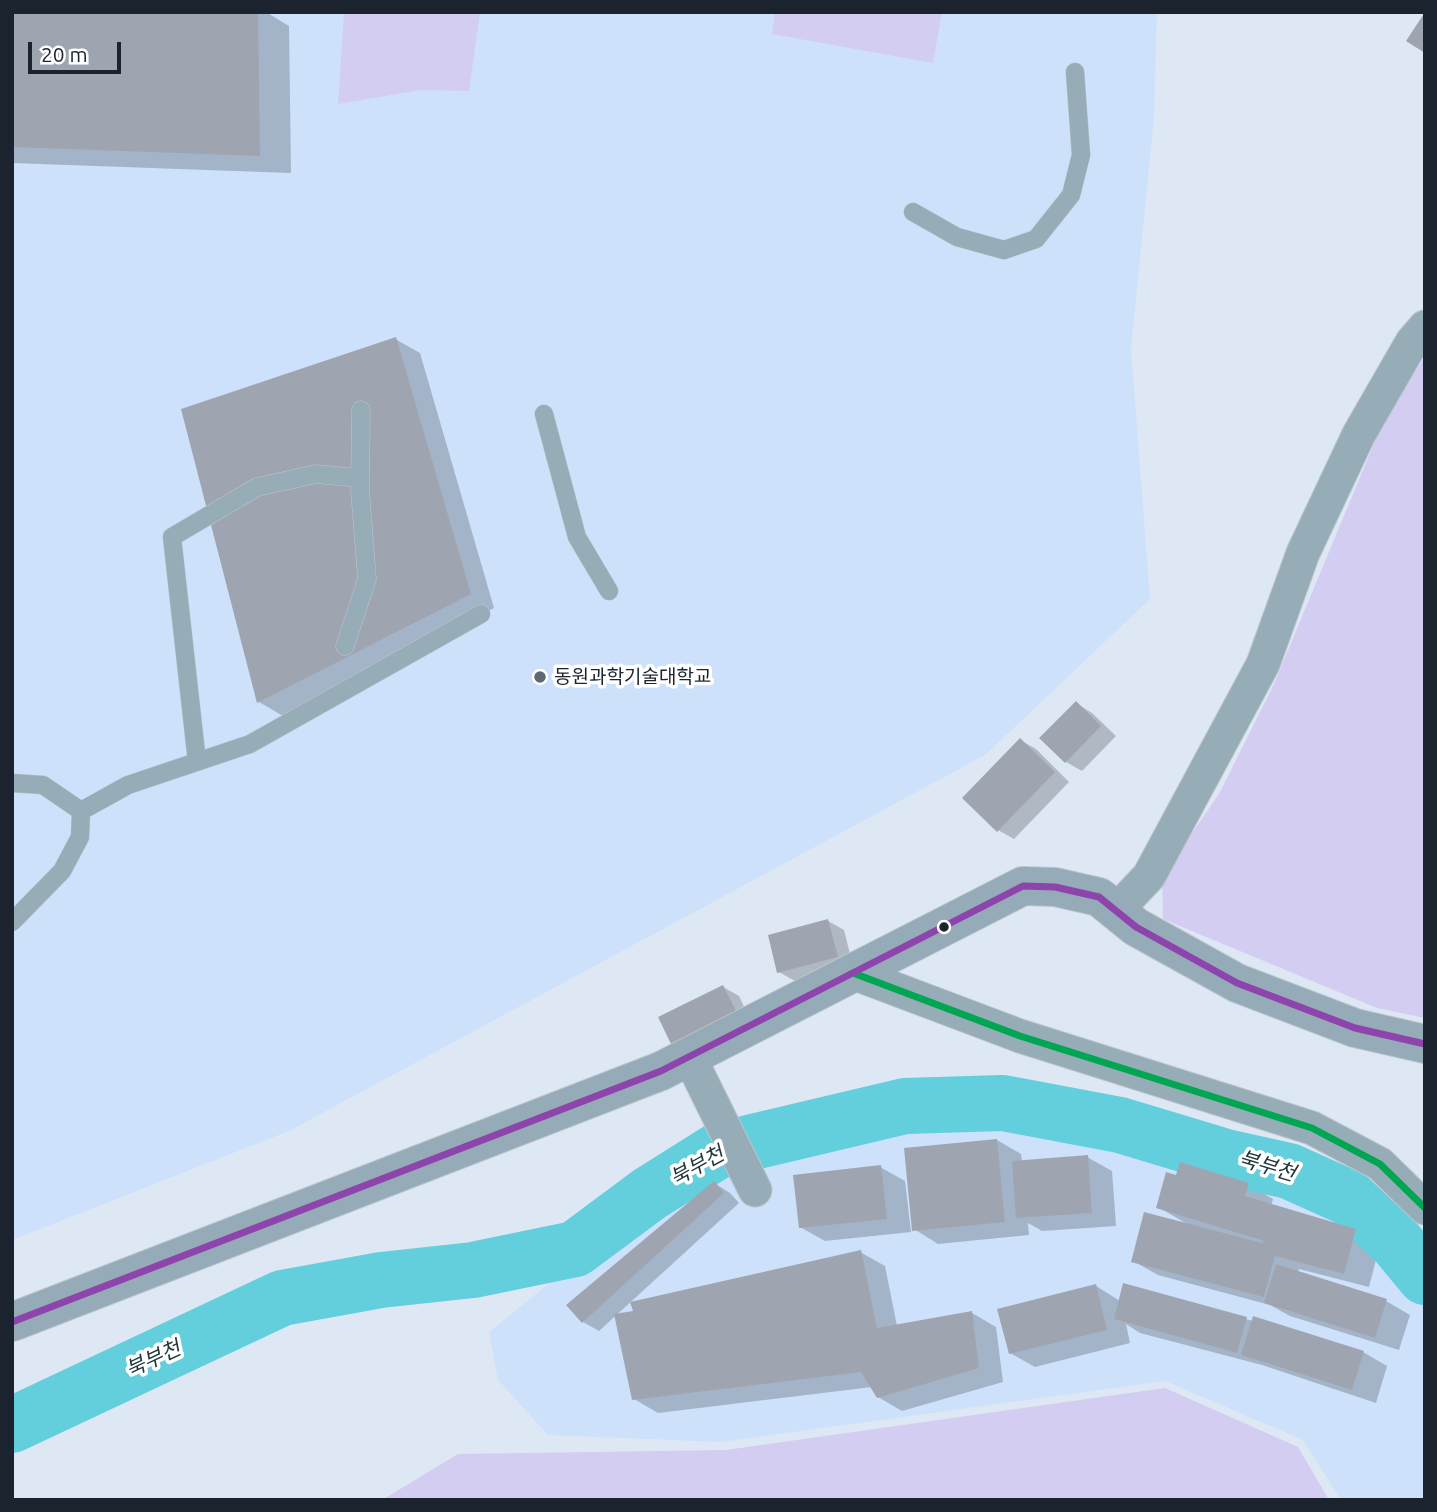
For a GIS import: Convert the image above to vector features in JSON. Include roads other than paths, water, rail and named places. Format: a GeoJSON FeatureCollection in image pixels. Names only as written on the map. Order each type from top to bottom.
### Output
{"type":"FeatureCollection","features":[{"type":"Feature","properties":{"kind":"main road"},"geometry":{"type":"LineString","coordinates":[[12,1322],[661,1071],[1023,886],[1055,887],[1099,897],[1157,940],[1237,983],[1355,1028],[1425,1044]]}},
{"type":"Feature","properties":{"kind":"street"},"geometry":{"type":"LineString","coordinates":[[1116,911],[1149,876],[1263,664],[1303,553],[1359,434],[1412,342],[1425,327]]}},
{"type":"Feature","properties":{"kind":"street"},"geometry":{"type":"LineString","coordinates":[[853,973],[1020,1036],[1311,1128],[1380,1164],[1425,1208]]}},
{"type":"Feature","properties":{"kind":"street"},"geometry":{"type":"LineString","coordinates":[[689,1056],[755,1190]]}},
{"type":"Feature","properties":{"kind":"lane"},"geometry":{"type":"LineString","coordinates":[[913,212],[957,237],[1004,250],[1035,239],[1071,195],[1081,155],[1075,72]]}},
{"type":"Feature","properties":{"kind":"lane"},"geometry":{"type":"LineString","coordinates":[[345,646],[367,579],[360,478],[361,410]]}},
{"type":"Feature","properties":{"kind":"lane"},"geometry":{"type":"LineString","coordinates":[[544,414],[577,537],[609,591]]}},
{"type":"Feature","properties":{"kind":"lane"},"geometry":{"type":"LineString","coordinates":[[197,762],[172,537],[257,487],[316,474],[360,478]]}},
{"type":"Feature","properties":{"kind":"lane"},"geometry":{"type":"LineString","coordinates":[[81,811],[128,785],[250,744],[481,614]]}},
{"type":"Feature","properties":{"kind":"lane"},"geometry":{"type":"LineString","coordinates":[[12,783],[43,785],[81,811]]}},
{"type":"Feature","properties":{"kind":"lane"},"geometry":{"type":"LineString","coordinates":[[12,922],[62,871],[80,837],[81,811]]}},
{"type":"Feature","properties":{"kind":"waterway","name":"북부천"},"geometry":{"type":"LineString","coordinates":[[12,1425],[282,1298],[381,1280],[473,1270],[575,1249],[649,1194],[719,1150],[905,1106],[1003,1103],[1120,1125],[1226,1157],[1289,1171],[1349,1198],[1396,1242],[1425,1277]]}},
{"type":"Feature","properties":{"kind":"place","name":"동원과학기술대학교"},"geometry":{"type":"Point","coordinates":[540,677]}}]}
